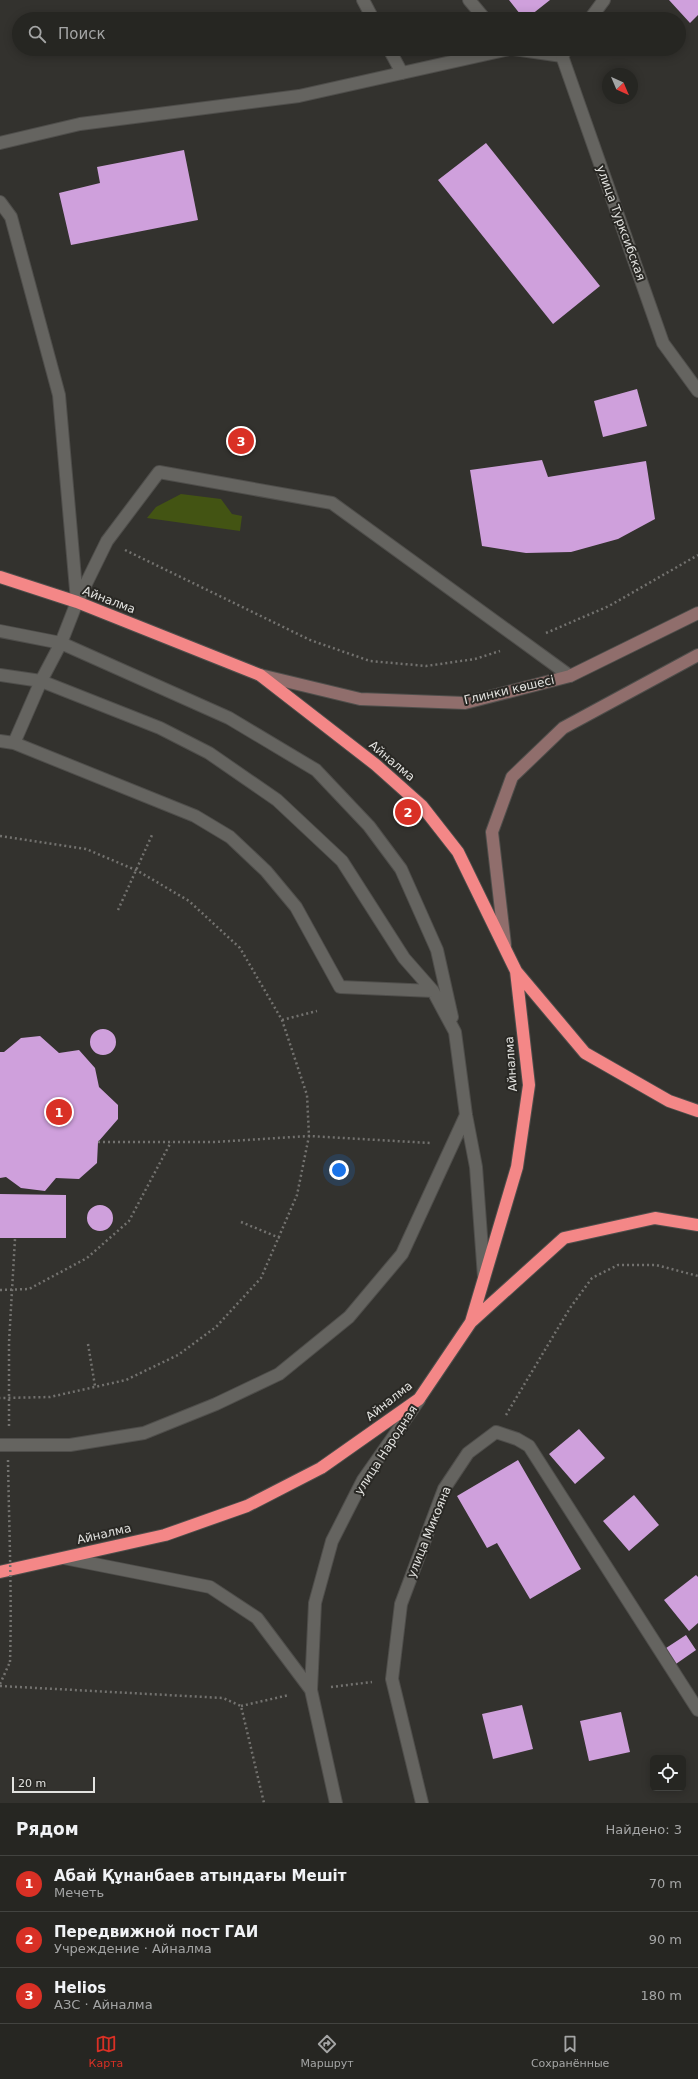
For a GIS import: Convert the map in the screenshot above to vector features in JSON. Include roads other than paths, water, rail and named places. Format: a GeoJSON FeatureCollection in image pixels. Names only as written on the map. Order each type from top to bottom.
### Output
{"type":"FeatureCollection","features":[{"type":"Feature","properties":{"kind":"highway","name":"Айналма"},"geometry":{"type":"LineString","coordinates":[[0,577],[77,602],[260,675],[376,765],[422,806],[458,852],[505,945],[516,971],[529,1085],[517,1167],[471,1322],[419,1399],[322,1468],[246,1506],[165,1535],[0,1572]]}},
{"type":"Feature","properties":{"kind":"highway"},"geometry":{"type":"LineString","coordinates":[[516,971],[585,1053],[669,1101],[698,1111]]}},
{"type":"Feature","properties":{"kind":"highway"},"geometry":{"type":"LineString","coordinates":[[471,1322],[564,1238],[655,1218],[698,1224]]}},
{"type":"Feature","properties":{"kind":"main road","name":"Глинки көшесі"},"geometry":{"type":"LineString","coordinates":[[260,675],[360,699],[465,703],[570,676],[698,613]]}},
{"type":"Feature","properties":{"kind":"main road"},"geometry":{"type":"LineString","coordinates":[[505,945],[492,832],[512,777],[563,728],[698,655]]}},
{"type":"Feature","properties":{"kind":"street"},"geometry":{"type":"LineString","coordinates":[[363,0],[369,12]]}},
{"type":"Feature","properties":{"kind":"street"},"geometry":{"type":"LineString","coordinates":[[469,0],[479,12]]}},
{"type":"Feature","properties":{"kind":"street"},"geometry":{"type":"LineString","coordinates":[[595,12],[604,0]]}},
{"type":"Feature","properties":{"kind":"street"},"geometry":{"type":"LineString","coordinates":[[393,56],[402,72]]}},
{"type":"Feature","properties":{"kind":"street"},"geometry":{"type":"LineString","coordinates":[[0,143],[80,124],[299,96],[476,56]]}},
{"type":"Feature","properties":{"kind":"street","name":"улица Турксибская"},"geometry":{"type":"LineString","coordinates":[[565,56],[663,343],[698,391]]}},
{"type":"Feature","properties":{"kind":"street"},"geometry":{"type":"LineString","coordinates":[[0,202],[11,217],[59,395],[77,602]]}},
{"type":"Feature","properties":{"kind":"street"},"geometry":{"type":"LineString","coordinates":[[14,743],[41,681],[61,643],[77,602],[108,541],[159,472],[332,503],[570,676]]}},
{"type":"Feature","properties":{"kind":"street"},"geometry":{"type":"LineString","coordinates":[[0,631],[61,643],[229,718],[316,770],[369,826],[401,869],[437,950],[455,1032],[466,1115],[476,1167],[484,1277]]}},
{"type":"Feature","properties":{"kind":"street"},"geometry":{"type":"LineString","coordinates":[[0,675],[41,681],[160,728],[209,753],[277,800],[342,861],[404,958],[433,991],[455,1032]]}},
{"type":"Feature","properties":{"kind":"street"},"geometry":{"type":"LineString","coordinates":[[0,741],[14,743],[194,816],[230,837],[266,871],[296,907],[340,987],[433,991]]}},
{"type":"Feature","properties":{"kind":"street"},"geometry":{"type":"LineString","coordinates":[[4,1445],[70,1445],[144,1433],[216,1404],[279,1374],[349,1317],[402,1254],[466,1115]]}},
{"type":"Feature","properties":{"kind":"street","name":"улица Народная"},"geometry":{"type":"LineString","coordinates":[[336,1803],[312,1690],[315,1603],[332,1541],[364,1480],[419,1399]]}},
{"type":"Feature","properties":{"kind":"street","name":"улица Микояна"},"geometry":{"type":"LineString","coordinates":[[422,1803],[392,1679],[401,1604],[444,1489],[468,1453],[496,1432],[517,1439],[529,1446],[698,1710]]}},
{"type":"Feature","properties":{"kind":"street"},"geometry":{"type":"LineString","coordinates":[[64,1558],[210,1587],[257,1618],[312,1690]]}},
{"type":"Feature","properties":{"kind":"place","name":"Helios"},"geometry":{"type":"Point","coordinates":[241,441]}},
{"type":"Feature","properties":{"kind":"place","name":"Передвижной пост ГАИ"},"geometry":{"type":"Point","coordinates":[408,812]}},
{"type":"Feature","properties":{"kind":"place","name":"Абай Құнанбаев атындағы Мешіт"},"geometry":{"type":"Point","coordinates":[59,1112]}}]}
